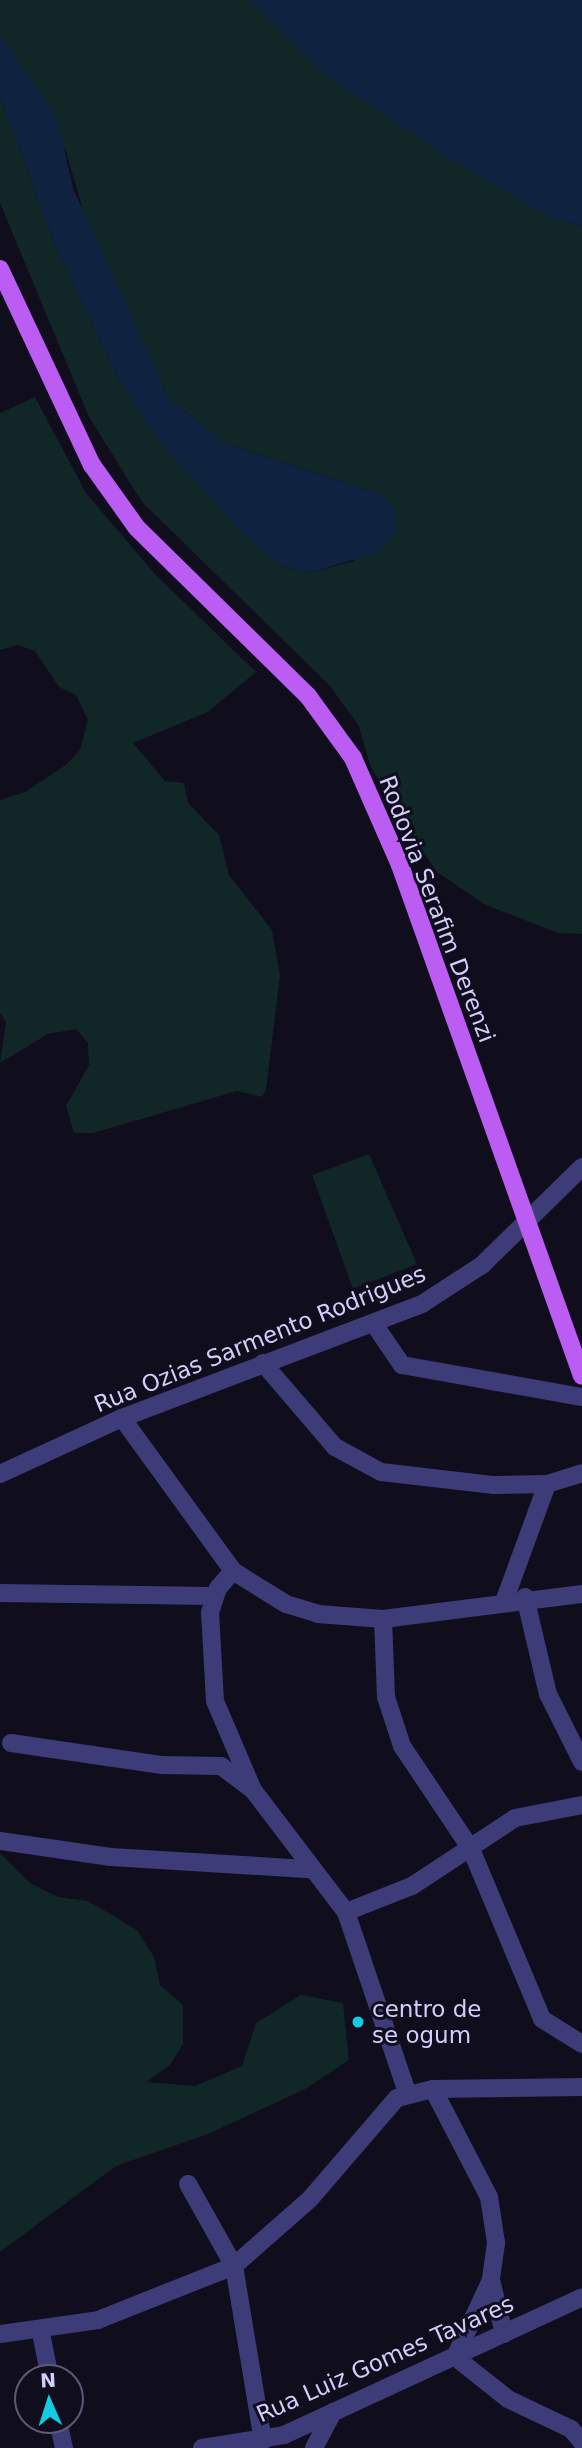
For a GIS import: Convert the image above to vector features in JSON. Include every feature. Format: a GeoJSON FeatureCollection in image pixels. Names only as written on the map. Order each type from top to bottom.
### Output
{"type":"FeatureCollection","features":[{"type":"Feature","properties":{"kind":"main road","name":"Rodovia Serafim Derenzi"},"geometry":{"type":"LineString","coordinates":[[0,269],[92,465],[137,528],[308,695],[353,758],[400,864],[524,1223],[582,1376]]}},
{"type":"Feature","properties":{"kind":"street","name":"Rua Ozias Sarmento Rodrigues"},"geometry":{"type":"LineString","coordinates":[[0,1474],[122,1418],[263,1363],[374,1324],[449,1289],[582,1167]]}},
{"type":"Feature","properties":{"kind":"street"},"geometry":{"type":"LineString","coordinates":[[374,1324],[402,1365],[582,1398]]}},
{"type":"Feature","properties":{"kind":"street"},"geometry":{"type":"LineString","coordinates":[[263,1363],[335,1447],[381,1472],[431,1482],[547,1484],[582,1473]]}},
{"type":"Feature","properties":{"kind":"street"},"geometry":{"type":"LineString","coordinates":[[122,1418],[233,1571],[286,1604],[318,1614],[383,1619],[525,1597],[582,1594]]}},
{"type":"Feature","properties":{"kind":"street"},"geometry":{"type":"LineString","coordinates":[[505,1600],[547,1484]]}},
{"type":"Feature","properties":{"kind":"street"},"geometry":{"type":"LineString","coordinates":[[233,1571],[213,1596],[215,1701],[253,1790],[310,1869],[346,1912],[407,2092]]}},
{"type":"Feature","properties":{"kind":"street"},"geometry":{"type":"LineString","coordinates":[[0,1593],[213,1596]]}},
{"type":"Feature","properties":{"kind":"street"},"geometry":{"type":"LineString","coordinates":[[525,1597],[548,1693],[582,1762]]}},
{"type":"Feature","properties":{"kind":"street"},"geometry":{"type":"LineString","coordinates":[[383,1619],[386,1697],[402,1746],[471,1849],[542,2019],[582,2044]]}},
{"type":"Feature","properties":{"kind":"street"},"geometry":{"type":"LineString","coordinates":[[11,1743],[162,1765],[221,1766],[253,1790]]}},
{"type":"Feature","properties":{"kind":"street"},"geometry":{"type":"LineString","coordinates":[[346,1912],[412,1886],[515,1818],[582,1805]]}},
{"type":"Feature","properties":{"kind":"street"},"geometry":{"type":"LineString","coordinates":[[0,1841],[111,1857],[310,1869]]}},
{"type":"Feature","properties":{"kind":"street"},"geometry":{"type":"LineString","coordinates":[[0,2334],[41,2333],[145,2306],[233,2266],[310,2199],[384,2109],[407,2092],[433,2089],[582,2087]]}},
{"type":"Feature","properties":{"kind":"street"},"geometry":{"type":"LineString","coordinates":[[433,2089],[489,2197],[496,2244],[491,2280],[455,2357],[499,2393],[571,2429],[582,2442]]}},
{"type":"Feature","properties":{"kind":"street"},"geometry":{"type":"LineString","coordinates":[[188,2184],[233,2266],[263,2441]]}},
{"type":"Feature","properties":{"kind":"street"},"geometry":{"type":"LineString","coordinates":[[491,2280],[505,2334]]}},
{"type":"Feature","properties":{"kind":"street","name":"Rua Luiz Gomes Tavares"},"geometry":{"type":"LineString","coordinates":[[202,2448],[263,2441],[455,2357],[582,2297]]}},
{"type":"Feature","properties":{"kind":"street"},"geometry":{"type":"LineString","coordinates":[[41,2333],[47,2364]]}},
{"type":"Feature","properties":{"kind":"street"},"geometry":{"type":"LineString","coordinates":[[314,2448],[333,2412]]}},
{"type":"Feature","properties":{"kind":"green space"},"geometry":{"type":"Polygon","coordinates":[[[0,0],[251,0],[549,217],[582,226],[582,934],[558,933],[486,905],[437,872],[404,825],[370,765],[359,726],[330,686],[142,502],[89,417],[0,203],[0,95],[54,243],[120,382],[191,476],[282,566],[309,573],[354,561],[378,493],[226,444],[169,399],[86,220],[66,152],[0,35],[0,0]]]}},
{"type":"Feature","properties":{"kind":"green space"},"geometry":{"type":"Polygon","coordinates":[[[35,397],[86,493],[155,574],[256,672],[208,712],[133,743],[165,781],[184,783],[188,803],[219,835],[229,875],[272,930],[280,976],[266,1089],[262,1097],[237,1091],[93,1133],[74,1133],[66,1106],[89,1065],[88,1043],[76,1029],[48,1034],[0,1063],[6,1022],[0,1013],[0,800],[25,792],[66,765],[80,750],[88,720],[76,695],[59,687],[35,651],[18,645],[0,650],[0,413],[35,397]]]}},
{"type":"Feature","properties":{"kind":"green space"},"geometry":{"type":"Polygon","coordinates":[[[369,1154],[417,1264],[353,1289],[312,1175],[369,1154]]]}},
{"type":"Feature","properties":{"kind":"green space"},"geometry":{"type":"Polygon","coordinates":[[[0,1853],[30,1883],[58,1897],[88,1901],[137,1930],[154,1957],[160,1985],[183,2005],[183,2044],[170,2065],[146,2082],[195,2086],[242,2066],[256,2023],[301,1995],[343,2003],[349,2060],[305,2089],[208,2134],[116,2166],[0,2252],[0,1853]]]}},
{"type":"Feature","properties":{"kind":"water"},"geometry":{"type":"Polygon","coordinates":[[[251,0],[582,0],[582,226],[549,217],[439,152],[321,71],[251,0]]]}},
{"type":"Feature","properties":{"kind":"water"},"geometry":{"type":"Polygon","coordinates":[[[0,35],[57,118],[73,188],[169,399],[226,444],[378,493],[394,507],[395,531],[379,552],[309,573],[282,566],[244,535],[159,441],[120,382],[54,243],[0,95],[0,35]]]}},
{"type":"Feature","properties":{"kind":"place","name":"centro de se ogum"},"geometry":{"type":"Point","coordinates":[358,2022]}}]}
